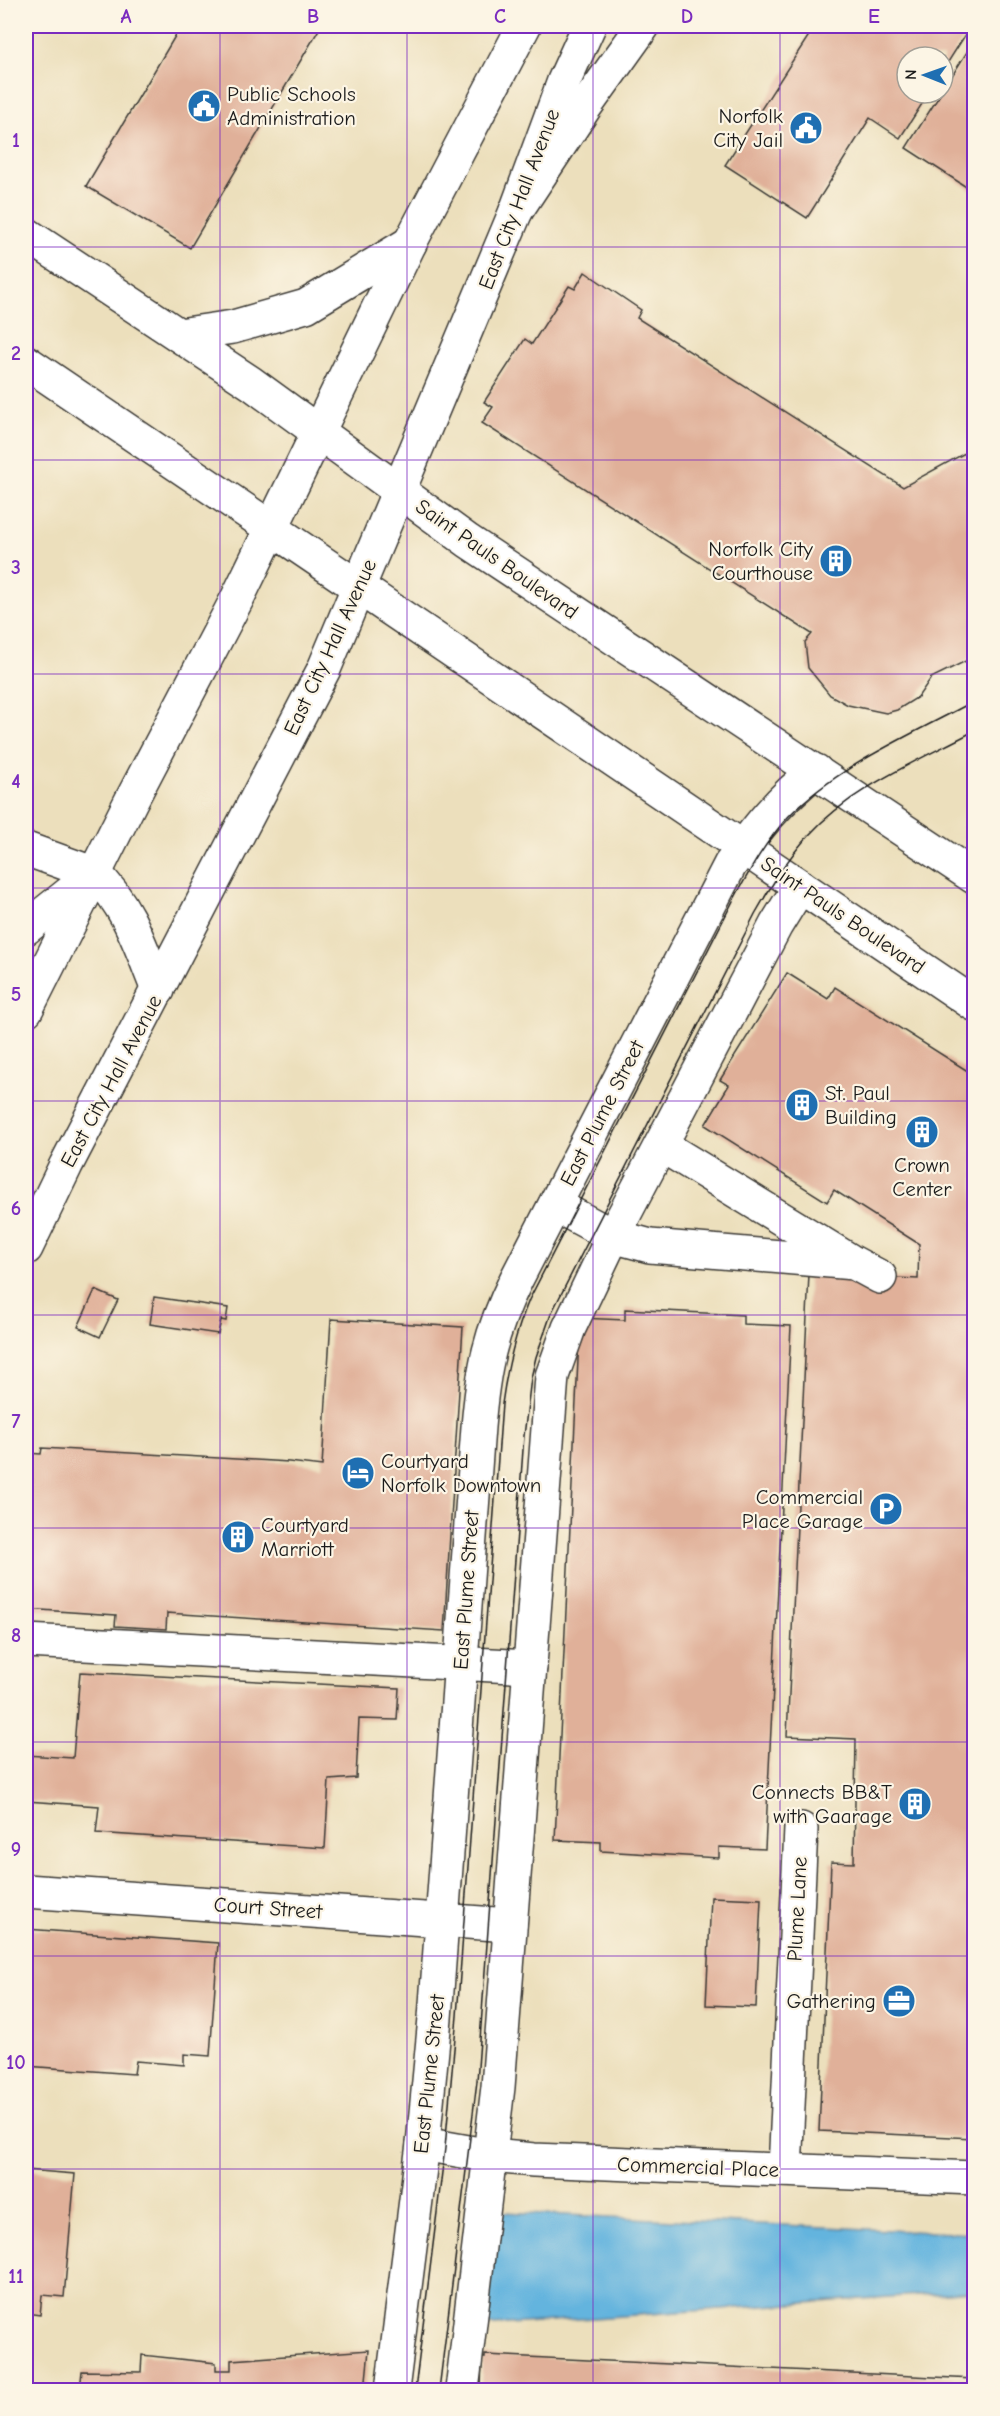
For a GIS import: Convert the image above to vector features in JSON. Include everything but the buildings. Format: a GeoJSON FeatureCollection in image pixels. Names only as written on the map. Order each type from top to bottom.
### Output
{"type":"FeatureCollection","features":[{"type":"Feature","properties":{"kind":"main road"},"geometry":{"type":"LineString","coordinates":[[26,1010],[237,599],[410,243],[524,26]]}},
{"type":"Feature","properties":{"kind":"main road","name":"East City Hall Avenue"},"geometry":{"type":"LineString","coordinates":[[26,1248],[66,1166],[324,669],[516,211],[564,81],[589,26]]}},
{"type":"Feature","properties":{"kind":"main road"},"geometry":{"type":"LineString","coordinates":[[516,211],[585,107],[643,26]]}},
{"type":"Feature","properties":{"kind":"main road","name":"Saint Pauls Boulevard"},"geometry":{"type":"LineString","coordinates":[[26,234],[251,383],[468,541],[975,877]]}},
{"type":"Feature","properties":{"kind":"main road"},"geometry":{"type":"LineString","coordinates":[[179,335],[242,325],[306,306],[410,243]]}},
{"type":"Feature","properties":{"kind":"main road","name":"Saint Pauls Boulevard"},"geometry":{"type":"LineString","coordinates":[[26,362],[975,1004]]}},
{"type":"Feature","properties":{"kind":"main road","name":"East Plume Street"},"geometry":{"type":"LineString","coordinates":[[392,2391],[423,2144],[435,2018],[478,1427],[485,1362],[489,1346],[505,1301],[702,915],[730,865],[776,804],[816,771]]}},
{"type":"Feature","properties":{"kind":"main road"},"geometry":{"type":"LineString","coordinates":[[26,849],[95,874],[117,898],[125,912],[158,990]]}},
{"type":"Feature","properties":{"kind":"main road"},"geometry":{"type":"LineString","coordinates":[[26,928],[95,874]]}},
{"type":"Feature","properties":{"kind":"main road"},"geometry":{"type":"LineString","coordinates":[[462,2391],[491,2156],[552,1376],[569,1328],[613,1236],[776,925],[800,886]]}},
{"type":"Feature","properties":{"kind":"main road"},"geometry":{"type":"LineString","coordinates":[[555,1205],[613,1236],[660,1247],[867,1270],[661,1145]]}},
{"type":"Feature","properties":{"kind":"main road"},"geometry":{"type":"LineString","coordinates":[[26,1641],[530,1667]]}},
{"type":"Feature","properties":{"kind":"main road","name":"Plume Lane"},"geometry":{"type":"LineString","coordinates":[[785,2170],[801,1828]]}},
{"type":"Feature","properties":{"kind":"main road","name":"Court Street"},"geometry":{"type":"LineString","coordinates":[[26,1891],[510,1925]]}},
{"type":"Feature","properties":{"kind":"main road","name":"Commercial Place"},"geometry":{"type":"LineString","coordinates":[[423,2144],[491,2156],[534,2160],[975,2178]]}},
{"type":"Feature","properties":{"kind":"water"},"geometry":{"type":"Polygon","coordinates":[[[503,2212],[974,2234],[974,2291],[480,2326],[503,2212]]]}},
{"type":"Feature","properties":{"kind":"tram line"},"geometry":{"type":"LineString","coordinates":[[415,2390],[445,2148],[457,2016],[502,1404],[509,1364],[520,1325],[529,1300],[733,901],[772,837],[788,817],[829,782],[876,752],[974,701]]}},
{"type":"Feature","properties":{"kind":"tram line"},"geometry":{"type":"LineString","coordinates":[[439,2390],[477,2081],[524,1436],[536,1357],[551,1314],[755,914],[786,863],[809,835],[845,803],[887,776],[974,731]]}},
{"type":"Feature","properties":{"kind":"place","name":"Public Schools Administration"},"geometry":{"type":"Point","coordinates":[204,106]}},
{"type":"Feature","properties":{"kind":"place","name":"Norfolk City Jail"},"geometry":{"type":"Point","coordinates":[806,128]}},
{"type":"Feature","properties":{"kind":"place","name":"Norfolk City Courthouse"},"geometry":{"type":"Point","coordinates":[836,561]}},
{"type":"Feature","properties":{"kind":"place","name":"St. Paul Building"},"geometry":{"type":"Point","coordinates":[802,1105]}},
{"type":"Feature","properties":{"kind":"place","name":"Crown Center"},"geometry":{"type":"Point","coordinates":[922,1132]}},
{"type":"Feature","properties":{"kind":"place","name":"Courtyard Norfolk Downtown"},"geometry":{"type":"Point","coordinates":[358,1473]}},
{"type":"Feature","properties":{"kind":"place","name":"Commercial Place Garage"},"geometry":{"type":"Point","coordinates":[886,1509]}},
{"type":"Feature","properties":{"kind":"place","name":"Courtyard Marriott"},"geometry":{"type":"Point","coordinates":[238,1537]}},
{"type":"Feature","properties":{"kind":"place","name":"Connects BB&T with Gaarage"},"geometry":{"type":"Point","coordinates":[915,1804]}},
{"type":"Feature","properties":{"kind":"place","name":"Gathering"},"geometry":{"type":"Point","coordinates":[899,2001]}}]}
